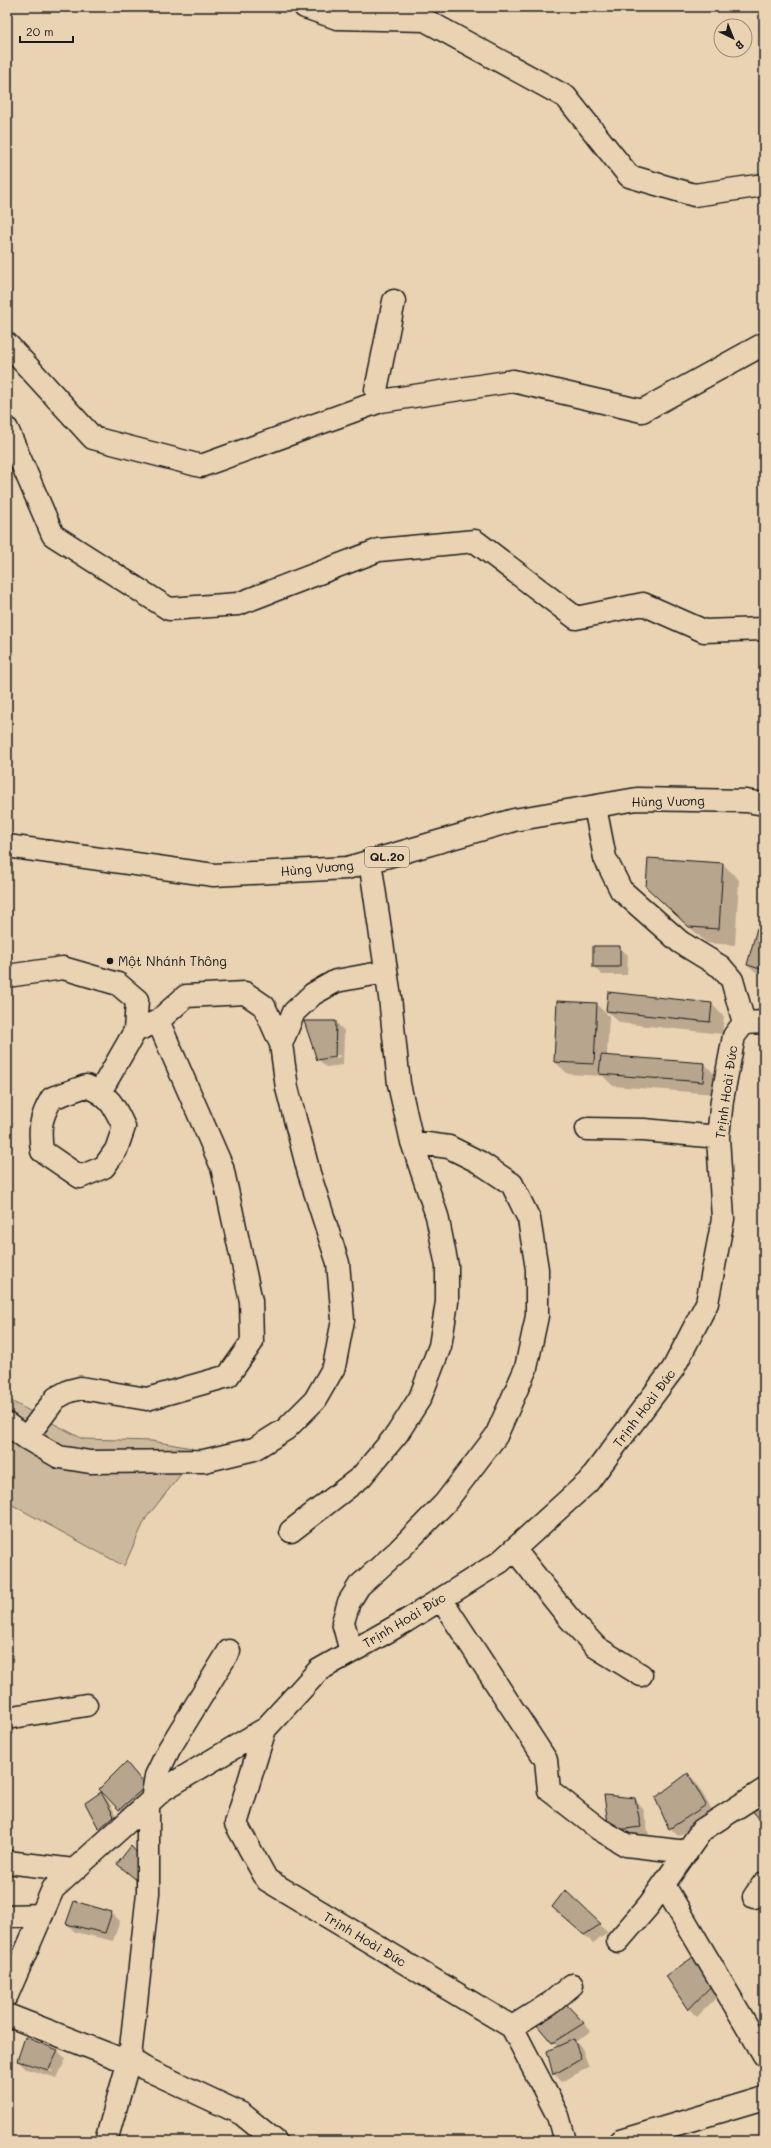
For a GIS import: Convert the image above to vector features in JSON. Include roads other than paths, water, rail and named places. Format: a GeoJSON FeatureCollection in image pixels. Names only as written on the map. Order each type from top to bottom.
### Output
{"type":"FeatureCollection","features":[{"type":"Feature","properties":{"kind":"main road"},"geometry":{"type":"LineString","coordinates":[[305,7],[337,18],[425,20],[566,97],[629,176],[694,196],[764,185]]}},
{"type":"Feature","properties":{"kind":"main road"},"geometry":{"type":"LineString","coordinates":[[380,401],[376,390],[394,302]]}},
{"type":"Feature","properties":{"kind":"main road"},"geometry":{"type":"LineString","coordinates":[[7,344],[93,438],[201,466],[380,401],[513,380],[642,411],[764,344]]}},
{"type":"Feature","properties":{"kind":"main road"},"geometry":{"type":"LineString","coordinates":[[7,430],[54,535],[169,609],[238,604],[378,550],[475,541],[576,618],[643,604],[704,630],[764,629]]}},
{"type":"Feature","properties":{"kind":"main road","name":"Hùng Vương"},"geometry":{"type":"LineString","coordinates":[[7,846],[214,875],[347,868],[514,820],[637,799],[746,801],[764,804]]}},
{"type":"Feature","properties":{"kind":"main road"},"geometry":{"type":"LineString","coordinates":[[595,807],[604,858],[621,890],[680,942],[722,967],[732,980],[754,1022]]}},
{"type":"Feature","properties":{"kind":"main road"},"geometry":{"type":"LineString","coordinates":[[291,1531],[361,1477],[397,1434],[420,1398],[440,1346],[447,1302],[446,1266],[437,1216],[412,1142],[399,1084],[370,861]]}},
{"type":"Feature","properties":{"kind":"main road"},"geometry":{"type":"LineString","coordinates":[[7,976],[63,968],[118,984],[137,1000],[135,1031],[100,1092]]}},
{"type":"Feature","properties":{"kind":"main road"},"geometry":{"type":"LineString","coordinates":[[280,1044],[294,1012],[313,994],[336,981],[385,972]]}},
{"type":"Feature","properties":{"kind":"main road"},"geometry":{"type":"LineString","coordinates":[[7,1424],[26,1438],[59,1457],[90,1462],[204,1461],[254,1449],[286,1429],[315,1400],[334,1367],[343,1320],[338,1263],[309,1173],[287,1088],[280,1044],[264,1006],[245,993],[186,996],[158,1021],[135,1031]]}},
{"type":"Feature","properties":{"kind":"main road"},"geometry":{"type":"LineString","coordinates":[[26,1438],[56,1398],[69,1391],[81,1388],[147,1399],[228,1376],[252,1342],[251,1301],[222,1167],[158,1021]]}},
{"type":"Feature","properties":{"kind":"main road","name":"Trịnh Hoài Đức"},"geometry":{"type":"LineString","coordinates":[[512,2027],[267,1880],[236,1824],[265,1729],[319,1670],[441,1599],[500,1562],[588,1482],[673,1369],[707,1303],[723,1219],[718,1138],[723,1093],[734,1036],[754,1022]]}},
{"type":"Feature","properties":{"kind":"main road"},"geometry":{"type":"LineString","coordinates":[[587,1129],[644,1130],[718,1138]]}},
{"type":"Feature","properties":{"kind":"main road"},"geometry":{"type":"LineString","coordinates":[[351,1652],[343,1622],[349,1602],[358,1586],[398,1551],[445,1503],[496,1436],[526,1368],[537,1316],[537,1269],[529,1219],[512,1184],[479,1162],[449,1147],[412,1142]]}},
{"type":"Feature","properties":{"kind":"main road"},"geometry":{"type":"LineString","coordinates":[[514,1550],[569,1618],[596,1647],[641,1675]]}},
{"type":"Feature","properties":{"kind":"main road"},"geometry":{"type":"LineString","coordinates":[[441,1599],[546,1760],[549,1790],[599,1829],[626,1845],[687,1852]]}},
{"type":"Feature","properties":{"kind":"main road"},"geometry":{"type":"LineString","coordinates":[[106,2141],[129,2059],[148,1893],[150,1802],[156,1776],[169,1749],[229,1651]]}},
{"type":"Feature","properties":{"kind":"main road"},"geometry":{"type":"LineString","coordinates":[[7,1718],[86,1705]]}},
{"type":"Feature","properties":{"kind":"main road"},"geometry":{"type":"LineString","coordinates":[[9,1988],[53,1889],[164,1789],[265,1729]]}},
{"type":"Feature","properties":{"kind":"main road"},"geometry":{"type":"LineString","coordinates":[[618,1941],[664,1885],[702,1830],[764,1790]]}},
{"type":"Feature","properties":{"kind":"main road"},"geometry":{"type":"LineString","coordinates":[[7,1862],[74,1870]]}},
{"type":"Feature","properties":{"kind":"main road"},"geometry":{"type":"LineString","coordinates":[[664,1885],[764,2055]]}},
{"type":"Feature","properties":{"kind":"main road"},"geometry":{"type":"LineString","coordinates":[[7,1916],[42,1915]]}},
{"type":"Feature","properties":{"kind":"main road"},"geometry":{"type":"LineString","coordinates":[[565,2141],[558,2116],[512,2027],[552,2002],[572,1985]]}},
{"type":"Feature","properties":{"kind":"main road"},"geometry":{"type":"LineString","coordinates":[[7,2015],[129,2059],[144,2068],[242,2114],[275,2141]]}},
{"type":"Feature","properties":{"kind":"main road"},"geometry":{"type":"LineString","coordinates":[[620,2141],[764,2098]]}},
{"type":"Feature","properties":{"kind":"place","name":"Một Nhánh Thông"},"geometry":{"type":"Point","coordinates":[110,961]}}]}
